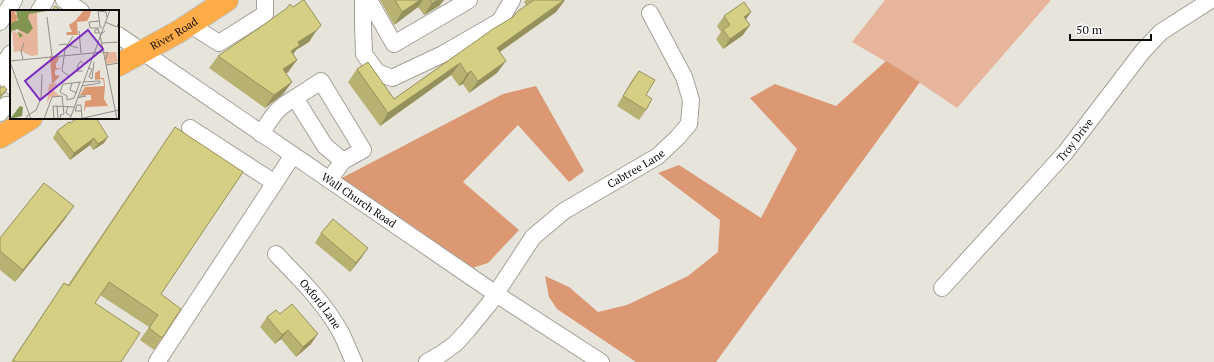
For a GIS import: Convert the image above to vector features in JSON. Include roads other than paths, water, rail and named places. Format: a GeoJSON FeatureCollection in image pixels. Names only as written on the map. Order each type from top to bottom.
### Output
{"type":"FeatureCollection","features":[{"type":"Feature","properties":{"kind":"highway","name":"River Road"},"geometry":{"type":"LineString","coordinates":[[119,64],[227,0]]}},
{"type":"Feature","properties":{"kind":"highway"},"geometry":{"type":"LineString","coordinates":[[1,131],[28,119]]}},
{"type":"Feature","properties":{"kind":"street"},"geometry":{"type":"LineString","coordinates":[[0,20],[14,0]]}},
{"type":"Feature","properties":{"kind":"street"},"geometry":{"type":"LineString","coordinates":[[40,10],[46,0]]}},
{"type":"Feature","properties":{"kind":"street"},"geometry":{"type":"LineString","coordinates":[[64,0],[79,10]]}},
{"type":"Feature","properties":{"kind":"street"},"geometry":{"type":"LineString","coordinates":[[189,24],[219,43],[265,14],[265,0]]}},
{"type":"Feature","properties":{"kind":"street"},"geometry":{"type":"LineString","coordinates":[[363,0],[364,54],[377,72],[392,78],[444,54],[500,21],[512,0]]}},
{"type":"Feature","properties":{"kind":"street"},"geometry":{"type":"LineString","coordinates":[[369,0],[394,44],[469,0]]}},
{"type":"Feature","properties":{"kind":"street","name":"Troy Drive"},"geometry":{"type":"LineString","coordinates":[[942,288],[1065,153],[1143,51],[1161,32],[1211,0]]}},
{"type":"Feature","properties":{"kind":"street","name":"Cabtree Lane"},"geometry":{"type":"LineString","coordinates":[[428,362],[455,344],[467,332],[496,294],[533,237],[546,225],[564,211],[658,156],[689,124],[692,100],[684,77],[650,13]]}},
{"type":"Feature","properties":{"kind":"street","name":"Wall Church Road"},"geometry":{"type":"LineString","coordinates":[[119,36],[496,294],[601,362]]}},
{"type":"Feature","properties":{"kind":"street"},"geometry":{"type":"LineString","coordinates":[[10,55],[1,68],[3,77],[10,85]]}},
{"type":"Feature","properties":{"kind":"street"},"geometry":{"type":"LineString","coordinates":[[261,134],[283,104],[321,81],[362,150],[343,161],[329,180]]}},
{"type":"Feature","properties":{"kind":"street"},"geometry":{"type":"LineString","coordinates":[[295,98],[325,146],[343,161]]}},
{"type":"Feature","properties":{"kind":"street"},"geometry":{"type":"LineString","coordinates":[[0,113],[6,105],[10,105]]}},
{"type":"Feature","properties":{"kind":"street"},"geometry":{"type":"LineString","coordinates":[[190,128],[275,183]]}},
{"type":"Feature","properties":{"kind":"street"},"geometry":{"type":"LineString","coordinates":[[157,362],[293,155]]}},
{"type":"Feature","properties":{"kind":"street","name":"Oxford Lane"},"geometry":{"type":"LineString","coordinates":[[276,254],[312,291],[330,314],[341,332],[354,362]]}}]}
